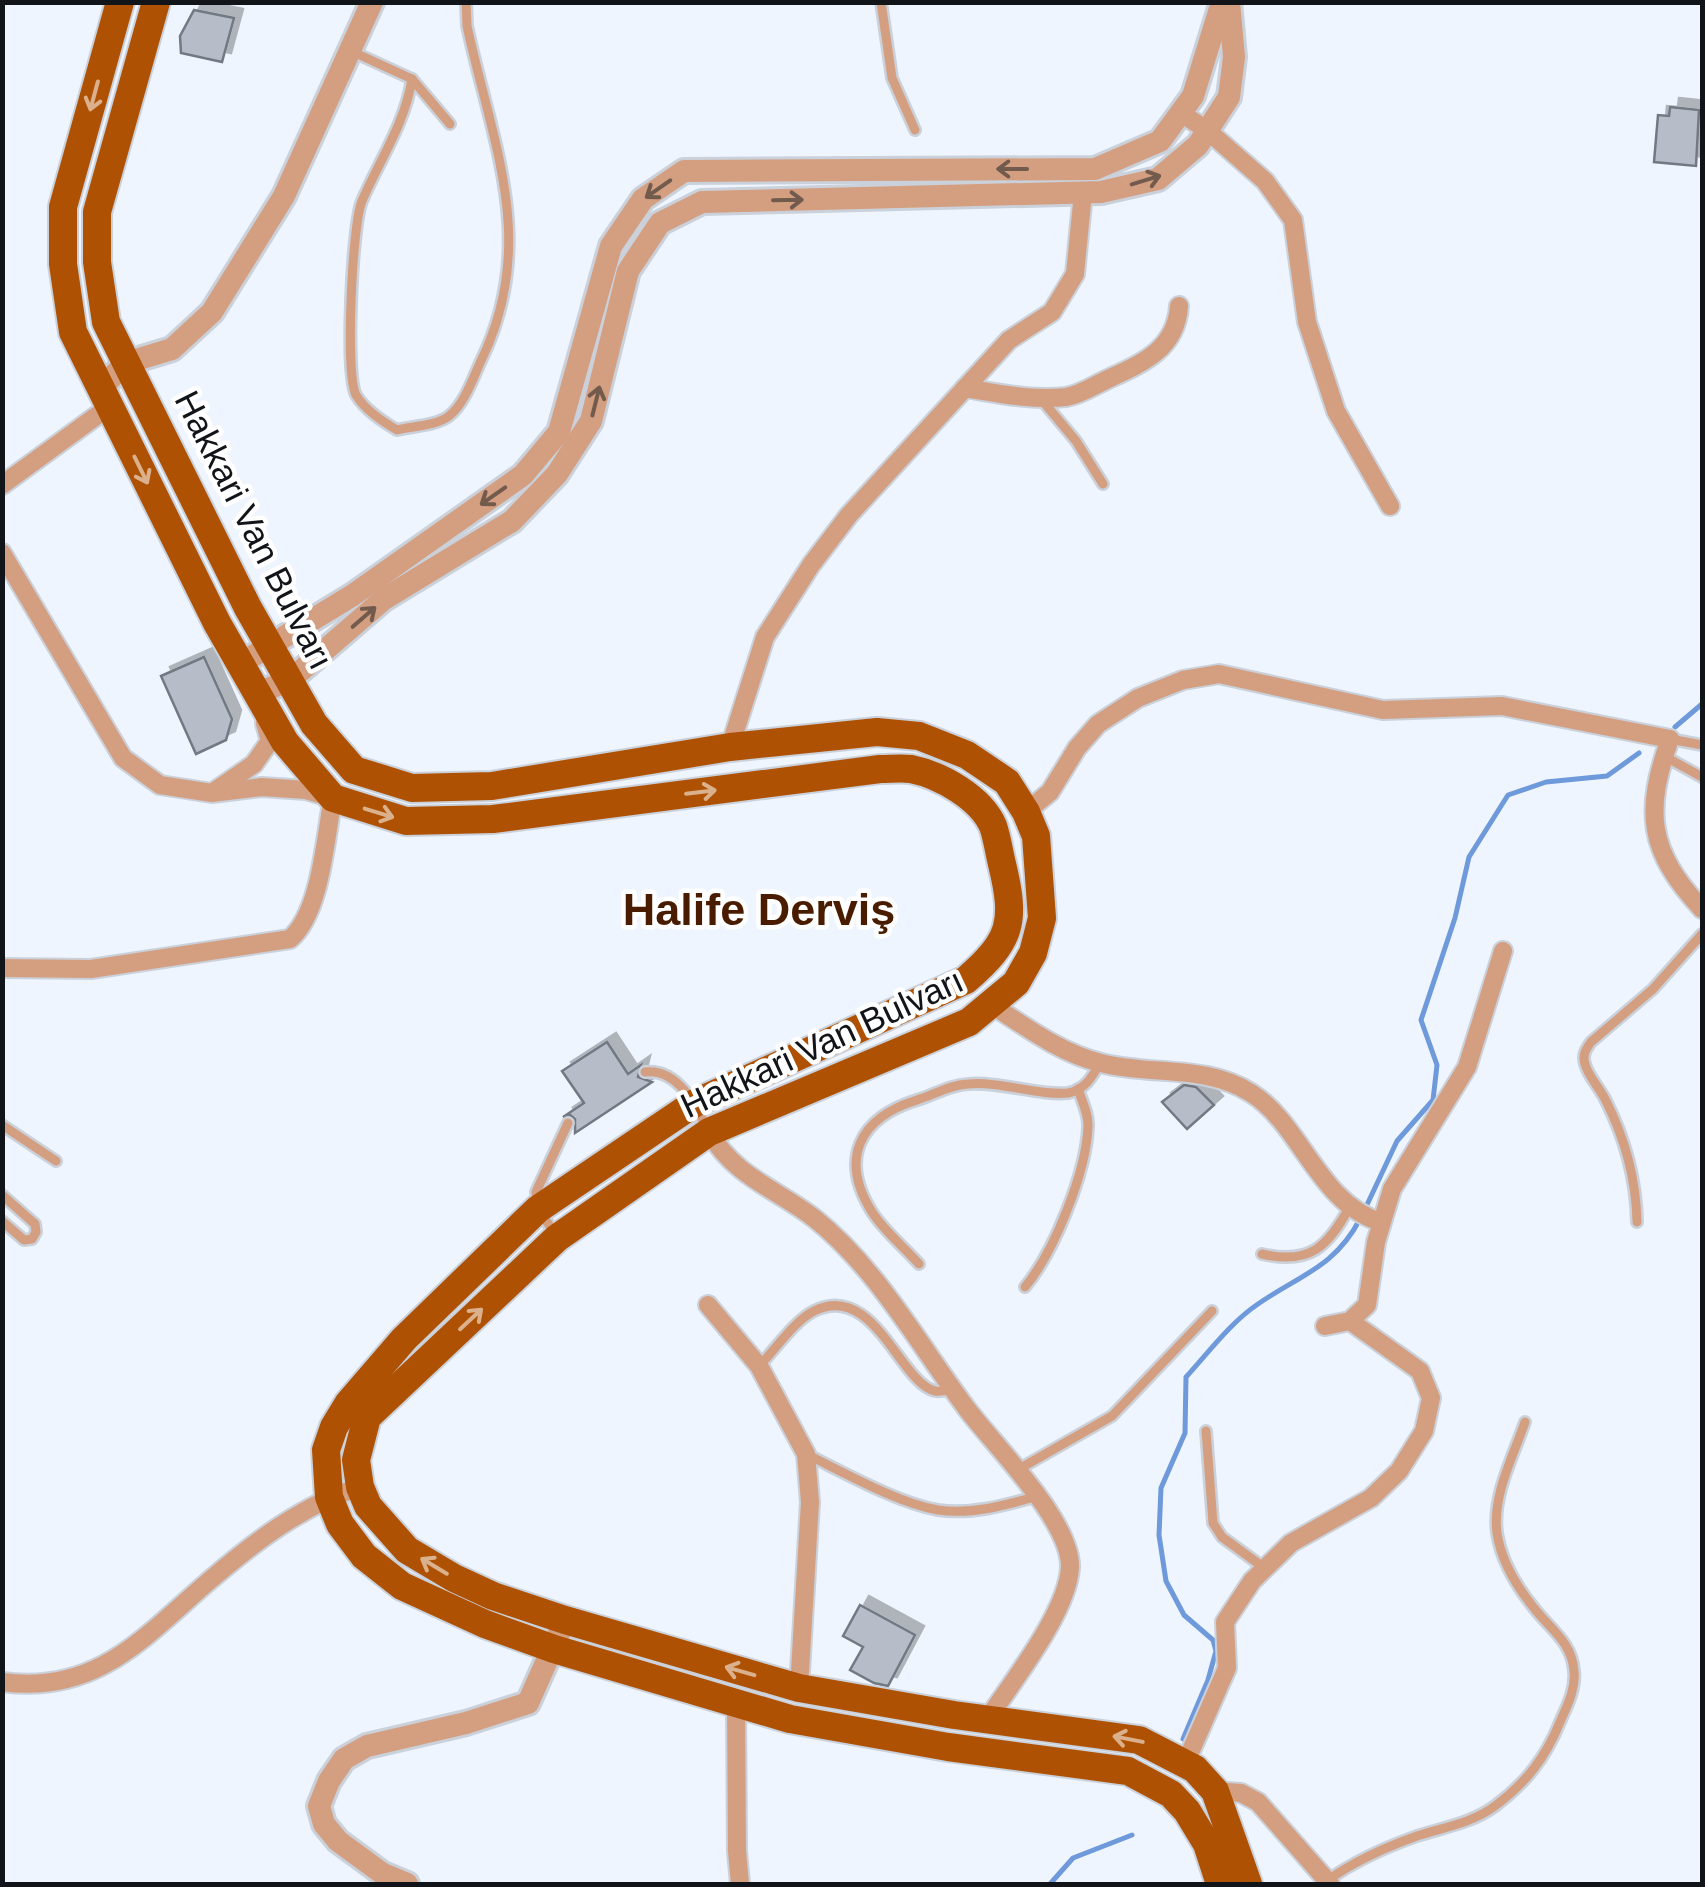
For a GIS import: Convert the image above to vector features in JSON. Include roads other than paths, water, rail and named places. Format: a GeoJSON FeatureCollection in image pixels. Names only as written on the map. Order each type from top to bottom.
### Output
{"type":"FeatureCollection","features":[{"type":"Feature","properties":{"kind":"main road","name":"Hakkari Van Bulvarı"},"geometry":{"type":"LineString","coordinates":[[120,2],[63,208],[62,264],[72,332],[240,664],[285,742],[333,798],[406,821],[493,819],[880,769],[912,769],[943,781],[974,801],[992,824],[1011,902],[1008,926],[994,955],[966,980],[695,1103],[538,1209],[404,1339],[348,1404],[326,1450],[329,1496],[340,1524],[364,1556],[402,1586],[485,1624],[554,1649],[790,1720],[1128,1771],[1171,1794],[1187,1811],[1207,1844],[1220,1884]]}},
{"type":"Feature","properties":{"kind":"main road","name":"Hakkari Van Bulvarı"},"geometry":{"type":"LineString","coordinates":[[156,2],[97,212],[97,262],[106,322],[268,644],[314,724],[354,770],[412,788],[492,786],[730,747],[877,732],[919,736],[967,755],[1007,782],[1036,836],[1042,918],[1033,953],[1016,983],[969,1022],[709,1132],[557,1238],[367,1417],[356,1460],[360,1487]]}},
{"type":"Feature","properties":{"kind":"main road"},"geometry":{"type":"LineString","coordinates":[[360,1487],[384,1528],[407,1550],[467,1584],[564,1620],[799,1688],[987,1720],[1139,1740],[1195,1769],[1215,1791],[1248,1884]]}},
{"type":"Feature","properties":{"kind":"main road"},"geometry":{"type":"LineString","coordinates":[[1187,1811],[1215,1791]]}},
{"type":"Feature","properties":{"kind":"street"},"geometry":{"type":"LineString","coordinates":[[2,485],[105,397],[126,364],[172,349],[212,312],[284,196],[372,2]]}},
{"type":"Feature","properties":{"kind":"street"},"geometry":{"type":"LineString","coordinates":[[240,664],[354,595],[523,475],[558,432],[611,246],[643,199],[684,171],[1095,168],[1160,141],[1193,96],[1226,2]]}},
{"type":"Feature","properties":{"kind":"street"},"geometry":{"type":"LineString","coordinates":[[212,793],[254,764],[270,741],[257,694],[289,681],[384,599],[512,521],[556,474],[591,421],[628,270],[660,223],[702,202],[1083,192],[1158,179],[1198,146],[1229,97],[1234,56],[1226,2]]}},
{"type":"Feature","properties":{"kind":"street"},"geometry":{"type":"LineString","coordinates":[[1181,113],[1265,181],[1293,220],[1307,322],[1336,411],[1390,506]]}},
{"type":"Feature","properties":{"kind":"street"},"geometry":{"type":"LineString","coordinates":[[730,747],[764,637],[811,565],[849,515],[1008,340],[1052,312],[1075,274],[1083,192]]}},
{"type":"Feature","properties":{"kind":"street"},"geometry":{"type":"LineString","coordinates":[[964,388],[1068,397],[1138,367],[1169,341],[1178,306]]}},
{"type":"Feature","properties":{"kind":"street"},"geometry":{"type":"LineString","coordinates":[[2,553],[122,758],[160,785],[212,793],[262,787],[306,790],[333,798],[315,892],[304,926],[290,938],[91,969],[2,968]]}},
{"type":"Feature","properties":{"kind":"street"},"geometry":{"type":"LineString","coordinates":[[1026,812],[1050,792],[1077,748],[1098,724],[1138,698],[1183,680],[1220,674],[1383,710],[1502,706],[1667,748],[1654,793],[1655,832],[1662,853],[1702,909]]}},
{"type":"Feature","properties":{"kind":"street"},"geometry":{"type":"LineString","coordinates":[[1364,1214],[1392,1189],[1467,1067],[1504,952]]}},
{"type":"Feature","properties":{"kind":"street"},"geometry":{"type":"LineString","coordinates":[[992,1005],[1057,1046],[1100,1063],[1193,1074],[1249,1091],[1269,1108],[1364,1214],[1372,1263],[1369,1298],[1364,1310],[1350,1322],[1326,1326]]}},
{"type":"Feature","properties":{"kind":"street"},"geometry":{"type":"LineString","coordinates":[[709,1132],[720,1150],[743,1173],[813,1218],[857,1262],[1038,1496],[1067,1549],[1068,1579],[1041,1640],[987,1720]]}},
{"type":"Feature","properties":{"kind":"street"},"geometry":{"type":"LineString","coordinates":[[708,1305],[760,1366],[806,1454],[810,1502],[799,1688]]}},
{"type":"Feature","properties":{"kind":"street"},"geometry":{"type":"LineString","coordinates":[[1186,1764],[1227,1668],[1225,1622],[1264,1567],[1306,1533],[1371,1498],[1399,1471],[1424,1431],[1431,1398],[1420,1371],[1350,1322]]}},
{"type":"Feature","properties":{"kind":"street"},"geometry":{"type":"LineString","coordinates":[[2,1682],[33,1686],[63,1683],[101,1666],[167,1622],[210,1580],[293,1517],[329,1496],[360,1487]]}},
{"type":"Feature","properties":{"kind":"street"},"geometry":{"type":"LineString","coordinates":[[407,1884],[368,1863],[338,1841],[324,1824],[318,1806],[329,1781],[344,1759],[367,1746],[466,1723],[528,1703],[564,1620]]}},
{"type":"Feature","properties":{"kind":"street"},"geometry":{"type":"LineString","coordinates":[[736,1704],[740,1884]]}},
{"type":"Feature","properties":{"kind":"street"},"geometry":{"type":"LineString","coordinates":[[1215,1791],[1241,1792],[1258,1802],[1328,1883]]}},
{"type":"Feature","properties":{"kind":"lane"},"geometry":{"type":"LineString","coordinates":[[412,80],[409,98],[360,204],[352,286],[354,393],[378,419],[397,430],[448,418],[462,401],[488,347],[506,291],[511,240],[506,187],[466,26],[466,2]]}},
{"type":"Feature","properties":{"kind":"lane"},"geometry":{"type":"LineString","coordinates":[[881,2],[892,78],[915,130]]}},
{"type":"Feature","properties":{"kind":"lane"},"geometry":{"type":"LineString","coordinates":[[349,50],[412,80],[450,124]]}},
{"type":"Feature","properties":{"kind":"lane"},"geometry":{"type":"LineString","coordinates":[[1040,397],[1076,441],[1103,484]]}},
{"type":"Feature","properties":{"kind":"lane"},"geometry":{"type":"LineString","coordinates":[[1667,748],[1702,745]]}},
{"type":"Feature","properties":{"kind":"lane"},"geometry":{"type":"LineString","coordinates":[[1667,748],[1702,777]]}},
{"type":"Feature","properties":{"kind":"lane"},"geometry":{"type":"LineString","coordinates":[[1636,1222],[1635,1186],[1628,1155],[1614,1117],[1585,1066],[1584,1052],[1654,990],[1702,934]]}},
{"type":"Feature","properties":{"kind":"lane"},"geometry":{"type":"LineString","coordinates":[[919,1264],[874,1215],[860,1188],[856,1158],[866,1129],[897,1108],[960,1084],[1008,1085],[1065,1093],[1090,1081],[1100,1063]]}},
{"type":"Feature","properties":{"kind":"lane"},"geometry":{"type":"LineString","coordinates":[[645,1072],[666,1075],[695,1103],[709,1132]]}},
{"type":"Feature","properties":{"kind":"lane"},"geometry":{"type":"LineString","coordinates":[[1025,1287],[1052,1246],[1076,1183],[1089,1125],[1078,1089]]}},
{"type":"Feature","properties":{"kind":"lane"},"geometry":{"type":"LineString","coordinates":[[557,1238],[538,1209],[536,1192],[568,1123]]}},
{"type":"Feature","properties":{"kind":"lane"},"geometry":{"type":"LineString","coordinates":[[2,1125],[56,1160]]}},
{"type":"Feature","properties":{"kind":"lane"},"geometry":{"type":"LineString","coordinates":[[2,1195],[35,1224],[36,1232],[24,1240],[2,1221]]}},
{"type":"Feature","properties":{"kind":"lane"},"geometry":{"type":"LineString","coordinates":[[1262,1254],[1288,1258],[1317,1249],[1364,1214]]}},
{"type":"Feature","properties":{"kind":"lane"},"geometry":{"type":"LineString","coordinates":[[760,1366],[810,1312],[832,1304],[857,1311],[888,1340],[922,1382],[935,1391],[953,1390]]}},
{"type":"Feature","properties":{"kind":"lane"},"geometry":{"type":"LineString","coordinates":[[1016,1470],[1112,1416],[1212,1311]]}},
{"type":"Feature","properties":{"kind":"lane"},"geometry":{"type":"LineString","coordinates":[[1328,1883],[1375,1853],[1472,1820],[1512,1793],[1549,1748],[1573,1691],[1573,1660],[1563,1640],[1525,1597],[1500,1545],[1496,1522],[1500,1496],[1525,1422]]}},
{"type":"Feature","properties":{"kind":"lane"},"geometry":{"type":"LineString","coordinates":[[1206,1431],[1213,1523],[1222,1537],[1264,1567]]}},
{"type":"Feature","properties":{"kind":"lane"},"geometry":{"type":"LineString","coordinates":[[806,1454],[874,1487],[938,1510],[989,1510],[1038,1496]]}},
{"type":"Feature","properties":{"kind":"waterway"},"geometry":{"type":"LineString","coordinates":[[1675,727],[1702,704]]}},
{"type":"Feature","properties":{"kind":"waterway"},"geometry":{"type":"LineString","coordinates":[[1365,1209],[1397,1141],[1433,1100],[1437,1065],[1421,1020],[1455,918],[1469,857],[1508,795],[1546,782],[1607,776],[1639,753]]}},
{"type":"Feature","properties":{"kind":"waterway"},"geometry":{"type":"LineString","coordinates":[[1183,1739],[1216,1651],[1213,1640],[1184,1615],[1166,1581],[1159,1535],[1161,1488],[1185,1433],[1186,1377],[1248,1311],[1328,1259],[1360,1219]]}},
{"type":"Feature","properties":{"kind":"waterway"},"geometry":{"type":"LineString","coordinates":[[1050,1884],[1073,1858],[1132,1835]]}},
{"type":"Feature","properties":{"kind":"district","name":"Halife Derviş"},"geometry":{"type":"Point","coordinates":[759,909]}}]}
